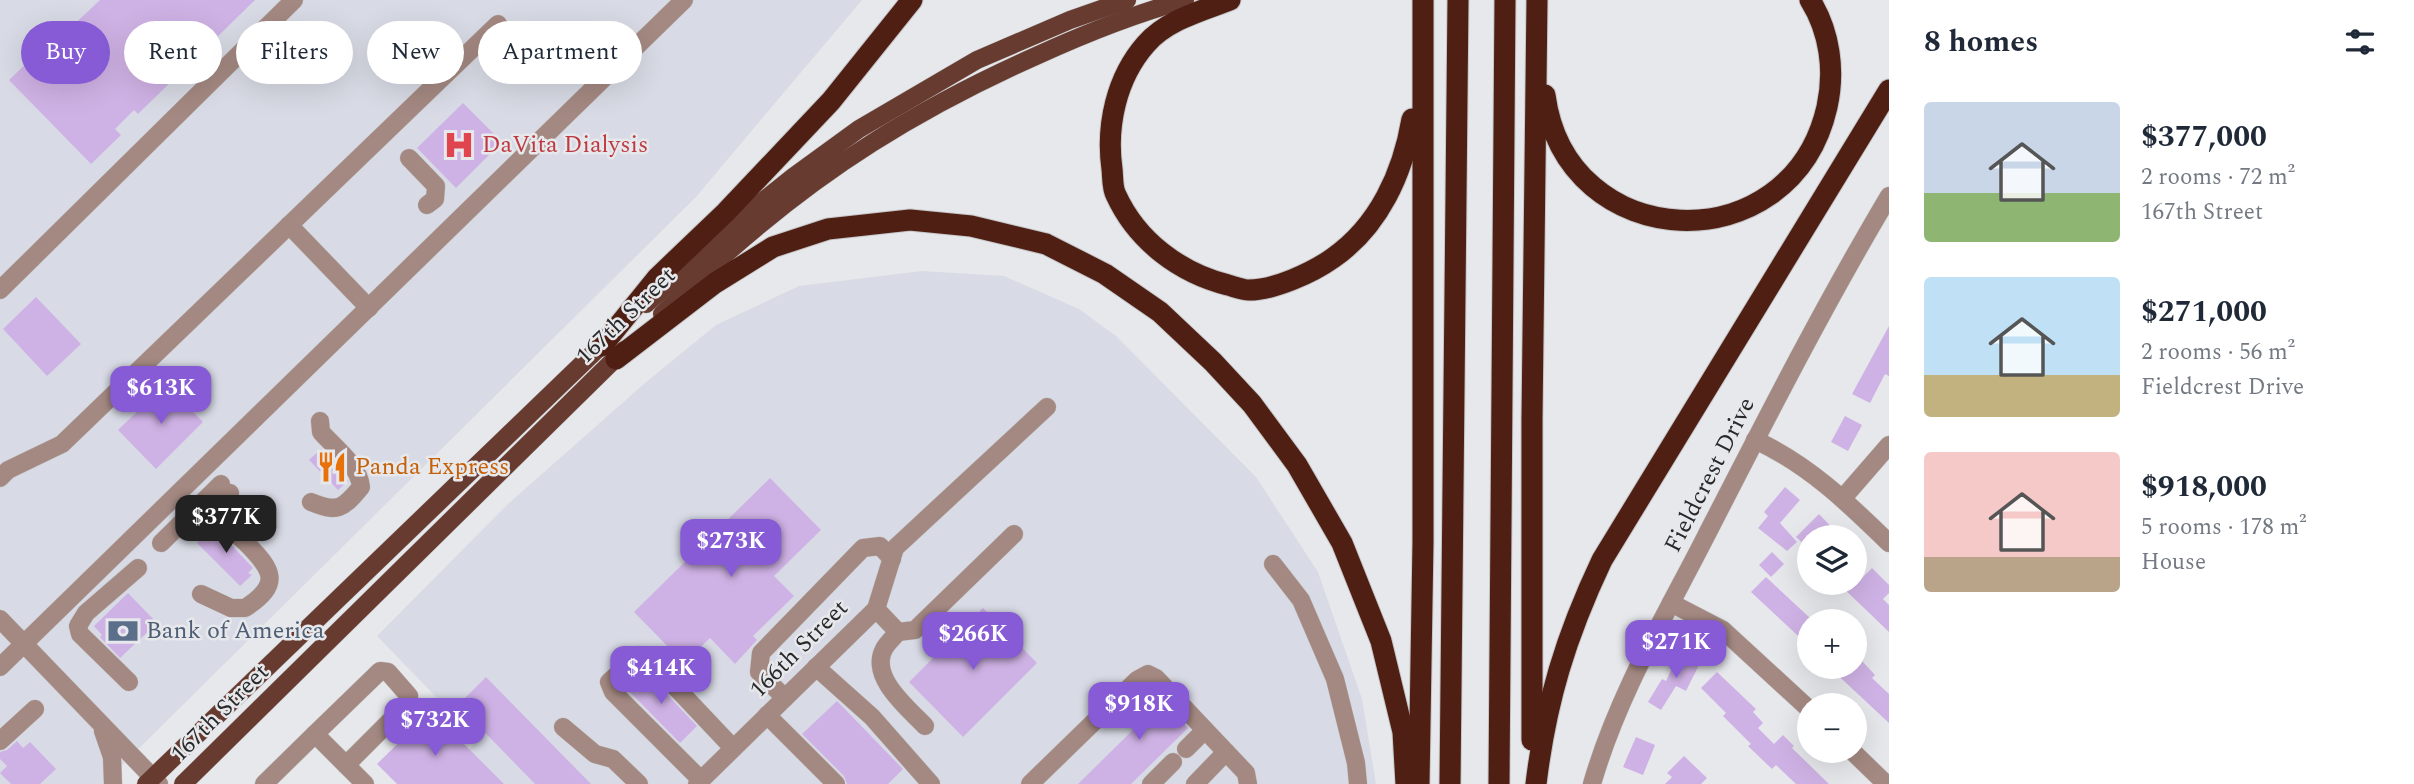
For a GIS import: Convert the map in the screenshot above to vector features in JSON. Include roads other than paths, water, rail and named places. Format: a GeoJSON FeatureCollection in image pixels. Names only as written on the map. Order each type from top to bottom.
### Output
{"type":"FeatureCollection","features":[{"type":"Feature","properties":{"kind":"highway"},"geometry":{"type":"LineString","coordinates":[[609,352],[657,278],[726,212],[831,100],[912,0]]}},
{"type":"Feature","properties":{"kind":"highway"},"geometry":{"type":"LineString","coordinates":[[1230,0],[1178,20],[1146,43],[1125,76],[1112,116],[1109,147],[1115,194],[1135,226],[1165,257],[1206,279],[1248,290],[1292,280],[1323,265],[1349,247],[1371,223],[1391,190],[1409,139],[1421,69]]}},
{"type":"Feature","properties":{"kind":"highway"},"geometry":{"type":"LineString","coordinates":[[1419,784],[1423,542],[1423,0]]}},
{"type":"Feature","properties":{"kind":"highway"},"geometry":{"type":"LineString","coordinates":[[1450,784],[1458,0]]}},
{"type":"Feature","properties":{"kind":"highway"},"geometry":{"type":"LineString","coordinates":[[1499,784],[1505,0]]}},
{"type":"Feature","properties":{"kind":"highway"},"geometry":{"type":"LineString","coordinates":[[1534,784],[1537,0]]}},
{"type":"Feature","properties":{"kind":"highway"},"geometry":{"type":"LineString","coordinates":[[1536,23],[1544,43],[1548,113],[1557,141],[1577,170],[1602,194],[1629,209],[1661,219],[1702,221],[1740,211],[1774,192],[1800,165],[1820,132],[1829,96],[1829,50],[1823,27],[1810,0]]}},
{"type":"Feature","properties":{"kind":"highway"},"geometry":{"type":"LineString","coordinates":[[1534,784],[1553,685],[1567,640],[1602,561],[1889,90]]}},
{"type":"Feature","properties":{"kind":"highway"},"geometry":{"type":"LineString","coordinates":[[609,352],[773,247],[828,229],[910,220],[971,226],[1046,244],[1105,274],[1160,312],[1213,362],[1252,404],[1297,465],[1342,543],[1381,641],[1403,732],[1406,784]]}},
{"type":"Feature","properties":{"kind":"main road","name":"167th Street"},"geometry":{"type":"LineString","coordinates":[[183,784],[729,228],[859,129],[977,60],[1070,20],[1127,0]]}},
{"type":"Feature","properties":{"kind":"main road","name":"167th Street"},"geometry":{"type":"LineString","coordinates":[[153,782],[609,352],[739,242],[807,189],[872,143],[987,78],[1079,36],[1185,0]]}},
{"type":"Feature","properties":{"kind":"street"},"geometry":{"type":"LineString","coordinates":[[0,290],[294,0]]}},
{"type":"Feature","properties":{"kind":"street"},"geometry":{"type":"LineString","coordinates":[[0,667],[684,0]]}},
{"type":"Feature","properties":{"kind":"street"},"geometry":{"type":"LineString","coordinates":[[0,478],[8,470],[62,444],[478,43]]}},
{"type":"Feature","properties":{"kind":"street"},"geometry":{"type":"LineString","coordinates":[[409,158],[436,186],[435,199],[427,205]]}},
{"type":"Feature","properties":{"kind":"street","name":"Fieldcrest Drive"},"geometry":{"type":"LineString","coordinates":[[1592,784],[1614,717],[1671,603],[1830,299],[1889,196]]}},
{"type":"Feature","properties":{"kind":"street"},"geometry":{"type":"LineString","coordinates":[[289,225],[369,308]]}},
{"type":"Feature","properties":{"kind":"street"},"geometry":{"type":"LineString","coordinates":[[898,632],[876,609],[895,548],[1046,407]]}},
{"type":"Feature","properties":{"kind":"street"},"geometry":{"type":"LineString","coordinates":[[311,502],[328,509],[339,508],[361,487],[355,469],[321,432],[320,421]]}},
{"type":"Feature","properties":{"kind":"street"},"geometry":{"type":"LineString","coordinates":[[1755,440],[1806,469],[1843,498],[1889,543]]}},
{"type":"Feature","properties":{"kind":"street"},"geometry":{"type":"LineString","coordinates":[[1843,498],[1889,445]]}},
{"type":"Feature","properties":{"kind":"street"},"geometry":{"type":"LineString","coordinates":[[160,543],[226,489],[227,514],[232,529],[262,559],[270,573],[270,583],[265,591],[245,608],[231,608],[201,594]]}},
{"type":"Feature","properties":{"kind":"street"},"geometry":{"type":"LineString","coordinates":[[925,726],[889,688],[879,664],[884,649],[898,632],[915,629],[924,623],[1014,534]]}},
{"type":"Feature","properties":{"kind":"street"},"geometry":{"type":"LineString","coordinates":[[785,698],[759,672],[761,653],[863,548],[880,546],[892,559]]}},
{"type":"Feature","properties":{"kind":"street"},"geometry":{"type":"LineString","coordinates":[[1273,564],[1301,600],[1335,679],[1356,763],[1358,784]]}},
{"type":"Feature","properties":{"kind":"street"},"geometry":{"type":"LineString","coordinates":[[130,682],[80,634],[78,626],[86,613],[138,568]]}},
{"type":"Feature","properties":{"kind":"street"},"geometry":{"type":"LineString","coordinates":[[1671,603],[1723,630],[1797,698]]}},
{"type":"Feature","properties":{"kind":"street","name":"166th Street"},"geometry":{"type":"LineString","coordinates":[[705,781],[733,748],[876,609]]}},
{"type":"Feature","properties":{"kind":"street"},"geometry":{"type":"LineString","coordinates":[[0,619],[153,782]]}},
{"type":"Feature","properties":{"kind":"street"},"geometry":{"type":"LineString","coordinates":[[705,781],[612,692],[609,682],[639,655],[648,658],[733,748]]}},
{"type":"Feature","properties":{"kind":"street"},"geometry":{"type":"LineString","coordinates":[[816,667],[872,717],[931,784]]}},
{"type":"Feature","properties":{"kind":"street"},"geometry":{"type":"LineString","coordinates":[[264,784],[368,681],[380,671],[388,672],[409,696],[404,707],[346,765]]}},
{"type":"Feature","properties":{"kind":"street"},"geometry":{"type":"LineString","coordinates":[[1030,784],[1137,680],[1148,674],[1156,678],[1247,773],[1248,784]]}},
{"type":"Feature","properties":{"kind":"street"},"geometry":{"type":"LineString","coordinates":[[0,741],[35,709]]}},
{"type":"Feature","properties":{"kind":"street"},"geometry":{"type":"LineString","coordinates":[[767,715],[836,784]]}},
{"type":"Feature","properties":{"kind":"street"},"geometry":{"type":"LineString","coordinates":[[101,724],[112,757],[113,784]]}},
{"type":"Feature","properties":{"kind":"street"},"geometry":{"type":"LineString","coordinates":[[563,727],[595,754],[612,759],[639,784]]}},
{"type":"Feature","properties":{"kind":"street"},"geometry":{"type":"LineString","coordinates":[[1186,749],[1205,730]]}},
{"type":"Feature","properties":{"kind":"street"},"geometry":{"type":"LineString","coordinates":[[315,734],[365,784]]}},
{"type":"Feature","properties":{"kind":"street"},"geometry":{"type":"LineString","coordinates":[[1195,784],[1226,752]]}},
{"type":"Feature","properties":{"kind":"street"},"geometry":{"type":"LineString","coordinates":[[1151,784],[1173,762]]}},
{"type":"Feature","properties":{"kind":"street"},"geometry":{"type":"LineString","coordinates":[[1864,763],[1886,784]]}},
{"type":"Feature","properties":{"kind":"place","name":"DaVita Dialysis"},"geometry":{"type":"Point","coordinates":[459,145]}},
{"type":"Feature","properties":{"kind":"place","name":"Panda Express"},"geometry":{"type":"Point","coordinates":[332,467]}},
{"type":"Feature","properties":{"kind":"place","name":"Bank of America"},"geometry":{"type":"Point","coordinates":[123,631]}}]}
